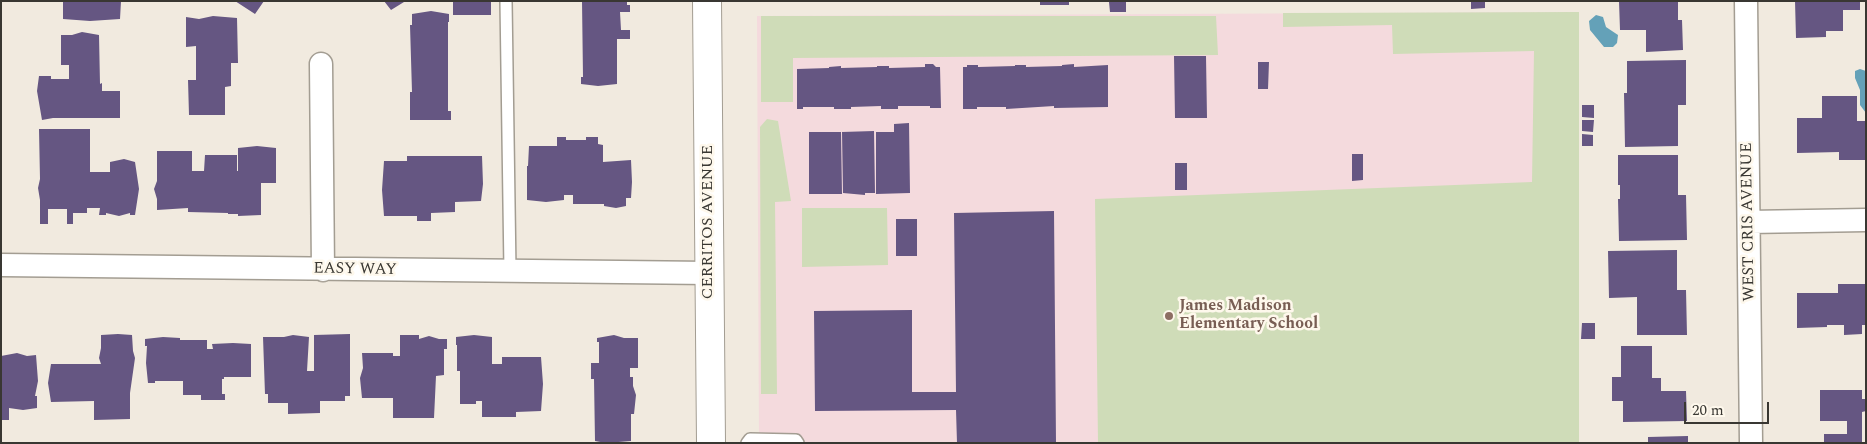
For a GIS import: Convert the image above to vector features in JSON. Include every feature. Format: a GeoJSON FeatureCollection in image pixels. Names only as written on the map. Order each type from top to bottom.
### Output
{"type":"FeatureCollection","features":[{"type":"Feature","properties":{"kind":"street","name":"CERRITOS AVENUE"},"geometry":{"type":"LineString","coordinates":[[707,1],[711,443]]}},
{"type":"Feature","properties":{"kind":"street","name":"WEST CRIS AVENUE"},"geometry":{"type":"LineString","coordinates":[[1746,1],[1751,443]]}},
{"type":"Feature","properties":{"kind":"street"},"geometry":{"type":"LineString","coordinates":[[321,64],[323,270]]}},
{"type":"Feature","properties":{"kind":"street"},"geometry":{"type":"LineString","coordinates":[[1748,222],[1866,220]]}},
{"type":"Feature","properties":{"kind":"street","name":"EASY WAY"},"geometry":{"type":"LineString","coordinates":[[1,265],[709,273]]}},
{"type":"Feature","properties":{"kind":"lane"},"geometry":{"type":"LineString","coordinates":[[506,1],[510,271]]}},
{"type":"Feature","properties":{"kind":"lane"},"geometry":{"type":"LineString","coordinates":[[747,443],[750,440],[796,440],[798,443]]}},
{"type":"Feature","properties":{"kind":"shaded area","name":"James Madison Elementary School"},"geometry":{"type":"Polygon","coordinates":[[[1579,12],[1579,443],[759,443],[757,16],[1579,12]]]}},
{"type":"Feature","properties":{"kind":"green space"},"geometry":{"type":"Polygon","coordinates":[[[1579,12],[1579,443],[1098,443],[1095,199],[1532,182],[1534,51],[1393,54],[1392,25],[1283,27],[1283,13],[1579,12]]]}},
{"type":"Feature","properties":{"kind":"green space"},"geometry":{"type":"Polygon","coordinates":[[[761,16],[1216,16],[1218,55],[793,58],[793,102],[761,102],[761,16]]]}},
{"type":"Feature","properties":{"kind":"green space"},"geometry":{"type":"Polygon","coordinates":[[[767,119],[778,121],[791,201],[775,202],[777,394],[761,394],[760,127],[767,119]]]}},
{"type":"Feature","properties":{"kind":"green space"},"geometry":{"type":"Polygon","coordinates":[[[802,208],[887,208],[888,265],[802,267],[802,208]]]}},
{"type":"Feature","properties":{"kind":"water"},"geometry":{"type":"Polygon","coordinates":[[[1596,15],[1603,17],[1606,27],[1618,35],[1617,43],[1613,47],[1604,47],[1590,30],[1589,21],[1596,15]]]}},
{"type":"Feature","properties":{"kind":"water"},"geometry":{"type":"Polygon","coordinates":[[[1860,69],[1866,71],[1866,113],[1860,105],[1860,90],[1855,78],[1855,71],[1860,69]]]}},
{"type":"Feature","properties":{"kind":"building"},"geometry":{"type":"Polygon","coordinates":[[[63,1],[121,1],[120,19],[90,21],[63,19],[63,1]]]}},
{"type":"Feature","properties":{"kind":"building"},"geometry":{"type":"Polygon","coordinates":[[[235,1],[264,1],[255,14],[235,1]]]}},
{"type":"Feature","properties":{"kind":"building"},"geometry":{"type":"Polygon","coordinates":[[[384,1],[404,1],[404,2],[391,10],[384,1]]]}},
{"type":"Feature","properties":{"kind":"building"},"geometry":{"type":"Polygon","coordinates":[[[453,1],[491,1],[491,15],[453,15],[453,1]]]}},
{"type":"Feature","properties":{"kind":"building"},"geometry":{"type":"Polygon","coordinates":[[[582,1],[627,1],[627,5],[630,5],[630,12],[620,12],[621,30],[630,30],[630,39],[617,39],[617,84],[598,86],[581,84],[581,77],[583,77],[582,1]]]}},
{"type":"Feature","properties":{"kind":"building"},"geometry":{"type":"Polygon","coordinates":[[[1040,1],[1069,1],[1069,5],[1040,5],[1040,1]]]}},
{"type":"Feature","properties":{"kind":"building"},"geometry":{"type":"Polygon","coordinates":[[[1471,1],[1485,1],[1485,8],[1471,9],[1471,1]]]}},
{"type":"Feature","properties":{"kind":"building"},"geometry":{"type":"Polygon","coordinates":[[[1619,1],[1678,1],[1678,20],[1682,20],[1683,50],[1646,52],[1646,30],[1620,30],[1619,1]]]}},
{"type":"Feature","properties":{"kind":"building"},"geometry":{"type":"Polygon","coordinates":[[[1795,1],[1860,1],[1860,10],[1843,10],[1843,31],[1826,31],[1826,37],[1796,38],[1795,1]]]}},
{"type":"Feature","properties":{"kind":"building"},"geometry":{"type":"Polygon","coordinates":[[[1109,2],[1126,2],[1126,12],[1110,12],[1109,2]]]}},
{"type":"Feature","properties":{"kind":"building"},"geometry":{"type":"Polygon","coordinates":[[[431,11],[449,14],[448,111],[451,111],[451,120],[410,120],[410,92],[412,92],[410,25],[412,25],[412,14],[431,11]]]}},
{"type":"Feature","properties":{"kind":"building"},"geometry":{"type":"Polygon","coordinates":[[[213,16],[237,18],[238,63],[231,63],[231,86],[225,87],[225,115],[189,115],[188,80],[196,80],[196,46],[186,47],[186,17],[199,19],[213,16]]]}},
{"type":"Feature","properties":{"kind":"building"},"geometry":{"type":"Polygon","coordinates":[[[82,32],[99,35],[100,84],[102,83],[102,91],[120,91],[120,118],[53,118],[42,120],[37,91],[39,76],[51,76],[51,79],[69,79],[69,65],[61,65],[61,35],[72,35],[82,32]]]}},
{"type":"Feature","properties":{"kind":"building"},"geometry":{"type":"Polygon","coordinates":[[[1174,56],[1206,56],[1207,118],[1175,118],[1174,56]]]}},
{"type":"Feature","properties":{"kind":"building"},"geometry":{"type":"Polygon","coordinates":[[[1686,60],[1686,105],[1678,105],[1678,146],[1625,147],[1624,93],[1627,93],[1627,61],[1686,60]]]}},
{"type":"Feature","properties":{"kind":"building"},"geometry":{"type":"Polygon","coordinates":[[[1258,62],[1269,62],[1268,89],[1258,89],[1258,62]]]}},
{"type":"Feature","properties":{"kind":"building"},"geometry":{"type":"Polygon","coordinates":[[[925,64],[933,64],[936,67],[940,67],[941,108],[898,106],[898,109],[881,109],[881,106],[851,107],[851,109],[803,107],[803,109],[797,109],[797,69],[841,66],[841,68],[877,66],[889,66],[889,68],[925,67],[925,64]]]}},
{"type":"Feature","properties":{"kind":"building"},"geometry":{"type":"Polygon","coordinates":[[[1074,64],[1074,67],[1108,65],[1108,107],[1054,108],[1054,106],[1006,109],[1006,107],[977,107],[977,109],[963,109],[963,67],[967,67],[967,65],[978,65],[978,67],[1026,65],[1026,67],[1074,64]]]}},
{"type":"Feature","properties":{"kind":"building"},"geometry":{"type":"Polygon","coordinates":[[[1822,96],[1857,96],[1857,121],[1866,121],[1866,160],[1839,160],[1839,152],[1797,153],[1797,118],[1822,118],[1822,96]]]}},
{"type":"Feature","properties":{"kind":"building"},"geometry":{"type":"Polygon","coordinates":[[[1582,105],[1594,105],[1594,118],[1582,117],[1582,105]]]}},
{"type":"Feature","properties":{"kind":"building"},"geometry":{"type":"Polygon","coordinates":[[[1582,120],[1594,120],[1593,132],[1582,131],[1582,120]]]}},
{"type":"Feature","properties":{"kind":"building"},"geometry":{"type":"Polygon","coordinates":[[[909,123],[910,193],[876,194],[876,132],[894,132],[894,124],[909,123]]]}},
{"type":"Feature","properties":{"kind":"building"},"geometry":{"type":"Polygon","coordinates":[[[39,129],[90,129],[90,172],[110,172],[110,162],[124,159],[135,162],[139,189],[135,215],[130,215],[130,213],[119,216],[106,213],[106,215],[99,215],[100,208],[87,208],[87,213],[73,213],[73,224],[67,224],[67,209],[48,209],[48,224],[40,224],[38,188],[40,179],[39,129]]]}},
{"type":"Feature","properties":{"kind":"building"},"geometry":{"type":"Polygon","coordinates":[[[874,131],[875,193],[865,193],[865,195],[843,193],[842,132],[874,131]]]}},
{"type":"Feature","properties":{"kind":"building"},"geometry":{"type":"Polygon","coordinates":[[[809,132],[841,132],[842,194],[809,194],[809,132]]]}},
{"type":"Feature","properties":{"kind":"building"},"geometry":{"type":"Polygon","coordinates":[[[1582,134],[1593,135],[1593,146],[1582,146],[1582,134]]]}},
{"type":"Feature","properties":{"kind":"building"},"geometry":{"type":"Polygon","coordinates":[[[557,137],[566,137],[566,140],[586,140],[586,137],[598,137],[598,144],[603,145],[603,162],[631,160],[631,198],[626,198],[626,206],[616,208],[604,206],[604,204],[573,204],[573,195],[564,195],[564,200],[546,202],[527,200],[529,146],[557,146],[557,137]]]}},
{"type":"Feature","properties":{"kind":"building"},"geometry":{"type":"Polygon","coordinates":[[[257,146],[276,148],[276,183],[261,183],[261,215],[238,216],[238,214],[228,213],[188,212],[188,208],[157,210],[157,199],[154,189],[157,181],[157,151],[192,151],[192,171],[204,171],[205,155],[237,155],[238,171],[238,148],[257,146]]]}},
{"type":"Feature","properties":{"kind":"building"},"geometry":{"type":"Polygon","coordinates":[[[1352,154],[1363,154],[1363,180],[1352,181],[1352,154]]]}},
{"type":"Feature","properties":{"kind":"building"},"geometry":{"type":"Polygon","coordinates":[[[1618,155],[1678,155],[1678,195],[1686,195],[1687,240],[1619,241],[1618,199],[1620,199],[1620,185],[1618,185],[1618,155]]]}},
{"type":"Feature","properties":{"kind":"building"},"geometry":{"type":"Polygon","coordinates":[[[407,156],[482,156],[483,184],[481,201],[455,202],[455,212],[431,213],[431,221],[417,221],[417,216],[384,216],[382,190],[384,161],[407,161],[407,156]]]}},
{"type":"Feature","properties":{"kind":"building"},"geometry":{"type":"Polygon","coordinates":[[[1175,163],[1187,163],[1187,190],[1175,190],[1175,163]]]}},
{"type":"Feature","properties":{"kind":"building"},"geometry":{"type":"Polygon","coordinates":[[[1054,211],[1056,443],[957,443],[956,410],[815,411],[814,311],[912,310],[912,392],[956,392],[954,213],[1054,211]]]}},
{"type":"Feature","properties":{"kind":"building"},"geometry":{"type":"Polygon","coordinates":[[[896,219],[917,219],[917,256],[896,256],[896,219]]]}},
{"type":"Feature","properties":{"kind":"building"},"geometry":{"type":"Polygon","coordinates":[[[1677,250],[1677,290],[1686,290],[1687,335],[1637,335],[1637,297],[1609,298],[1608,251],[1677,250]]]}},
{"type":"Feature","properties":{"kind":"building"},"geometry":{"type":"Polygon","coordinates":[[[1838,284],[1866,284],[1866,325],[1862,325],[1862,334],[1844,335],[1844,325],[1797,328],[1797,293],[1838,293],[1838,284]]]}},
{"type":"Feature","properties":{"kind":"building"},"geometry":{"type":"Polygon","coordinates":[[[1582,323],[1595,323],[1595,339],[1581,339],[1582,323]]]}},
{"type":"Feature","properties":{"kind":"building"},"geometry":{"type":"Polygon","coordinates":[[[350,334],[350,396],[345,396],[345,401],[320,401],[320,413],[288,414],[288,403],[268,403],[268,394],[265,394],[263,337],[293,335],[309,337],[307,371],[314,371],[314,335],[350,334]]]}},
{"type":"Feature","properties":{"kind":"building"},"geometry":{"type":"Polygon","coordinates":[[[101,335],[132,335],[135,358],[130,393],[130,419],[94,420],[94,401],[51,402],[48,383],[51,364],[101,364],[99,358],[101,335]]]}},
{"type":"Feature","properties":{"kind":"building"},"geometry":{"type":"Polygon","coordinates":[[[400,335],[419,335],[419,339],[429,336],[447,339],[447,349],[444,349],[444,375],[436,376],[434,418],[393,418],[393,398],[362,398],[360,378],[363,368],[362,353],[393,353],[393,356],[400,356],[400,335]]]}},
{"type":"Feature","properties":{"kind":"building"},"geometry":{"type":"Polygon","coordinates":[[[474,335],[492,337],[492,364],[502,364],[502,357],[541,357],[543,384],[541,411],[516,412],[516,417],[482,417],[482,401],[476,401],[476,404],[460,404],[460,371],[457,371],[456,337],[474,335]]]}},
{"type":"Feature","properties":{"kind":"building"},"geometry":{"type":"Polygon","coordinates":[[[614,335],[624,338],[638,338],[638,368],[630,368],[630,377],[633,377],[636,395],[634,414],[631,414],[631,441],[606,443],[595,441],[594,379],[591,379],[591,363],[599,363],[599,342],[597,342],[597,338],[614,335]]]}},
{"type":"Feature","properties":{"kind":"building"},"geometry":{"type":"Polygon","coordinates":[[[180,338],[180,340],[207,340],[207,349],[213,349],[212,344],[251,344],[251,377],[224,377],[222,379],[222,394],[225,394],[225,400],[201,400],[201,395],[183,395],[183,381],[155,381],[155,383],[148,383],[147,346],[145,346],[145,339],[180,338]]]}},
{"type":"Feature","properties":{"kind":"building"},"geometry":{"type":"Polygon","coordinates":[[[1621,346],[1652,346],[1652,378],[1661,378],[1661,391],[1686,391],[1687,421],[1623,422],[1623,401],[1612,401],[1612,377],[1621,377],[1621,346]]]}},
{"type":"Feature","properties":{"kind":"building"},"geometry":{"type":"Polygon","coordinates":[[[17,353],[27,356],[36,355],[38,381],[35,396],[37,396],[37,408],[23,410],[9,408],[9,420],[1,420],[1,356],[17,353]]]}},
{"type":"Feature","properties":{"kind":"building"},"geometry":{"type":"Polygon","coordinates":[[[1820,390],[1862,390],[1862,399],[1866,399],[1866,411],[1862,412],[1862,443],[1824,443],[1824,434],[1847,434],[1847,421],[1820,421],[1820,390]]]}},
{"type":"Feature","properties":{"kind":"building"},"geometry":{"type":"Polygon","coordinates":[[[1688,436],[1688,443],[1648,443],[1648,437],[1688,436]]]}},
{"type":"Feature","properties":{"kind":"place","name":"James Madison Elementary School"},"geometry":{"type":"Point","coordinates":[1169,316]}}]}
